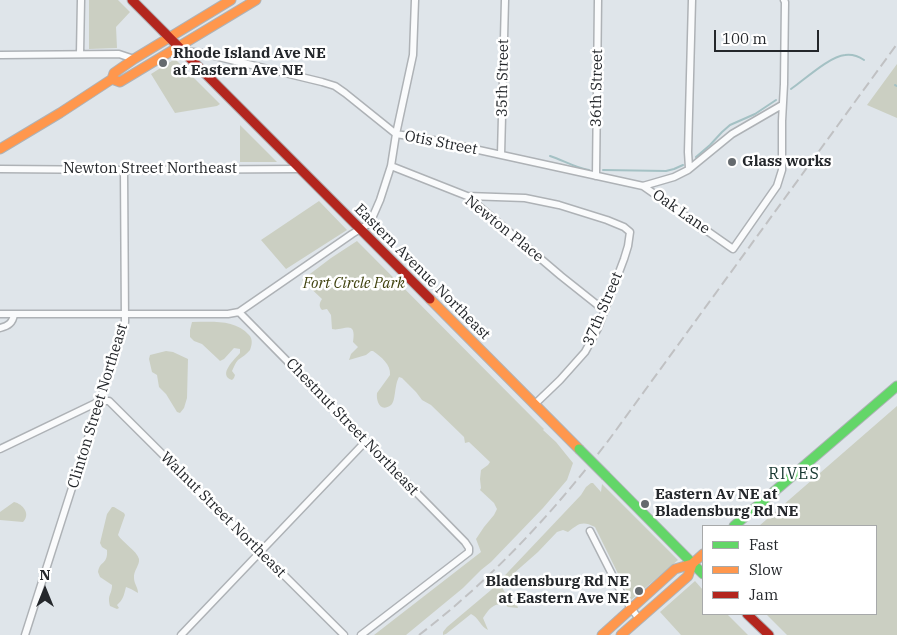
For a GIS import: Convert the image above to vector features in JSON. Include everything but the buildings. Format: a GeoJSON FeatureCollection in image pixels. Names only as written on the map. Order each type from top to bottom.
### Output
{"type":"FeatureCollection","features":[{"type":"Feature","properties":{"kind":"main road","name":"Eastern Avenue Northeast"},"geometry":{"type":"LineString","coordinates":[[132,0],[702,573]]}},
{"type":"Feature","properties":{"kind":"main road"},"geometry":{"type":"LineString","coordinates":[[0,149],[112,79],[114,73],[134,59],[231,0]]}},
{"type":"Feature","properties":{"kind":"main road"},"geometry":{"type":"LineString","coordinates":[[112,79],[120,82],[181,49],[256,0]]}},
{"type":"Feature","properties":{"kind":"main road"},"geometry":{"type":"LineString","coordinates":[[735,525],[897,386]]}},
{"type":"Feature","properties":{"kind":"main road"},"geometry":{"type":"LineString","coordinates":[[607,633],[676,569],[692,564],[702,555]]}},
{"type":"Feature","properties":{"kind":"main road"},"geometry":{"type":"LineString","coordinates":[[622,635],[688,576],[692,564]]}},
{"type":"Feature","properties":{"kind":"main road"},"geometry":{"type":"LineString","coordinates":[[748,615],[769,635]]}},
{"type":"Feature","properties":{"kind":"street"},"geometry":{"type":"LineString","coordinates":[[80,54],[81,0]]}},
{"type":"Feature","properties":{"kind":"street"},"geometry":{"type":"LineString","coordinates":[[0,314],[228,314],[239,312],[370,223],[391,166],[413,55],[415,0]]}},
{"type":"Feature","properties":{"kind":"street","name":"35th Street"},"geometry":{"type":"LineString","coordinates":[[501,155],[505,0]]}},
{"type":"Feature","properties":{"kind":"street","name":"36th Street"},"geometry":{"type":"LineString","coordinates":[[596,176],[598,0]]}},
{"type":"Feature","properties":{"kind":"street"},"geometry":{"type":"LineString","coordinates":[[689,168],[692,0]]}},
{"type":"Feature","properties":{"kind":"street"},"geometry":{"type":"LineString","coordinates":[[643,186],[674,177],[689,168],[732,134],[782,105],[784,0]]}},
{"type":"Feature","properties":{"kind":"street","name":"Otis Street"},"geometry":{"type":"LineString","coordinates":[[181,49],[335,86],[396,134],[433,140],[596,176]]}},
{"type":"Feature","properties":{"kind":"street"},"geometry":{"type":"LineString","coordinates":[[0,55],[119,54],[134,59]]}},
{"type":"Feature","properties":{"kind":"street","name":"Oak Lane"},"geometry":{"type":"LineString","coordinates":[[596,176],[643,186],[733,248],[780,180],[782,170],[782,105]]}},
{"type":"Feature","properties":{"kind":"street","name":"Newton Place"},"geometry":{"type":"LineString","coordinates":[[391,166],[467,196],[605,311]]}},
{"type":"Feature","properties":{"kind":"street","name":"Newton Street Northeast"},"geometry":{"type":"LineString","coordinates":[[0,169],[300,169]]}},
{"type":"Feature","properties":{"kind":"street","name":"Clinton Street Northeast"},"geometry":{"type":"LineString","coordinates":[[25,635],[125,322],[124,170]]}},
{"type":"Feature","properties":{"kind":"street","name":"37th Street"},"geometry":{"type":"LineString","coordinates":[[467,196],[525,198],[559,205],[607,220],[624,227],[630,232],[628,246],[605,311],[585,352],[560,380],[534,404]]}},
{"type":"Feature","properties":{"kind":"street","name":"Chestnut Street Northeast"},"geometry":{"type":"LineString","coordinates":[[239,312],[469,548],[469,552],[361,635]]}},
{"type":"Feature","properties":{"kind":"street"},"geometry":{"type":"LineString","coordinates":[[0,328],[10,324],[14,314]]}},
{"type":"Feature","properties":{"kind":"street"},"geometry":{"type":"LineString","coordinates":[[0,449],[100,401]]}},
{"type":"Feature","properties":{"kind":"street","name":"Walnut Street Northeast"},"geometry":{"type":"LineString","coordinates":[[100,401],[110,401],[344,635]]}},
{"type":"Feature","properties":{"kind":"street"},"geometry":{"type":"LineString","coordinates":[[181,635],[366,441]]}},
{"type":"Feature","properties":{"kind":"street"},"geometry":{"type":"LineString","coordinates":[[590,531],[624,598],[639,619]]}},
{"type":"Feature","properties":{"kind":"green space"},"geometry":{"type":"Polygon","coordinates":[[[89,0],[118,0],[130,12],[116,27],[117,48],[89,49],[89,0]]]}},
{"type":"Feature","properties":{"kind":"green space"},"geometry":{"type":"Polygon","coordinates":[[[175,59],[220,104],[175,113],[151,74],[175,59]]]}},
{"type":"Feature","properties":{"kind":"green space"},"geometry":{"type":"Polygon","coordinates":[[[897,64],[897,118],[867,105],[897,64]]]}},
{"type":"Feature","properties":{"kind":"green space"},"geometry":{"type":"Polygon","coordinates":[[[240,125],[277,162],[240,162],[240,125]]]}},
{"type":"Feature","properties":{"kind":"green space","name":"Fort Circle Park"},"geometry":{"type":"Polygon","coordinates":[[[319,201],[347,230],[286,269],[261,240],[319,201]]]}},
{"type":"Feature","properties":{"kind":"green space","name":"Fort Circle Park"},"geometry":{"type":"Polygon","coordinates":[[[357,241],[544,429],[573,463],[567,480],[491,562],[406,635],[374,635],[481,552],[476,539],[497,509],[494,503],[480,490],[481,470],[490,462],[469,442],[465,443],[464,437],[431,405],[422,400],[402,378],[399,377],[397,381],[393,403],[384,408],[381,407],[377,399],[377,393],[390,375],[389,367],[373,351],[349,360],[351,354],[358,347],[353,342],[353,330],[351,328],[332,329],[331,315],[327,309],[322,310],[320,307],[322,299],[302,280],[357,241]]]}},
{"type":"Feature","properties":{"kind":"green space"},"geometry":{"type":"Polygon","coordinates":[[[192,322],[222,322],[230,324],[237,326],[250,337],[252,342],[250,350],[236,362],[232,371],[235,375],[232,380],[226,375],[228,367],[240,353],[240,349],[234,348],[220,361],[202,344],[190,337],[192,322]]]}},
{"type":"Feature","properties":{"kind":"green space"},"geometry":{"type":"Polygon","coordinates":[[[166,351],[188,359],[187,398],[184,408],[180,413],[177,412],[166,394],[159,387],[157,375],[152,372],[149,359],[150,355],[166,351]]]}},
{"type":"Feature","properties":{"kind":"green space"},"geometry":{"type":"Polygon","coordinates":[[[897,406],[897,635],[787,635],[767,615],[877,615],[877,525],[760,525],[897,406]]]}},
{"type":"Feature","properties":{"kind":"green space"},"geometry":{"type":"Polygon","coordinates":[[[591,483],[601,492],[602,484],[678,560],[631,600],[595,527],[583,523],[568,532],[563,530],[557,532],[513,574],[503,589],[518,608],[508,607],[504,604],[493,606],[483,618],[488,630],[471,614],[443,635],[447,627],[491,590],[591,483]]]}},
{"type":"Feature","properties":{"kind":"green space"},"geometry":{"type":"Polygon","coordinates":[[[14,502],[25,510],[26,516],[23,522],[0,520],[0,512],[14,502]]]}},
{"type":"Feature","properties":{"kind":"green space"},"geometry":{"type":"Polygon","coordinates":[[[112,507],[124,513],[118,535],[139,559],[134,575],[138,593],[126,587],[122,599],[117,605],[119,608],[117,609],[110,606],[109,599],[112,585],[100,577],[98,572],[107,555],[107,550],[100,543],[107,514],[112,507]]]}},
{"type":"Feature","properties":{"kind":"green space"},"geometry":{"type":"Polygon","coordinates":[[[695,581],[702,589],[702,615],[728,615],[748,635],[681,635],[660,612],[695,581]]]}},
{"type":"Feature","properties":{"kind":"waterway"},"geometry":{"type":"LineString","coordinates":[[791,89],[839,56],[853,55],[864,60]]}},
{"type":"Feature","properties":{"kind":"waterway"},"geometry":{"type":"LineString","coordinates":[[696,157],[730,125],[755,114],[776,100]]}},
{"type":"Feature","properties":{"kind":"waterway"},"geometry":{"type":"LineString","coordinates":[[550,156],[589,170]]}},
{"type":"Feature","properties":{"kind":"waterway"},"geometry":{"type":"LineString","coordinates":[[603,170],[666,171],[683,165]]}},
{"type":"Feature","properties":{"kind":"railway"},"geometry":{"type":"LineString","coordinates":[[419,635],[472,591],[497,567],[545,517],[590,464],[897,44]]}},
{"type":"Feature","properties":{"kind":"traffic: fast"},"geometry":{"type":"LineString","coordinates":[[735,525],[897,386]]}},
{"type":"Feature","properties":{"kind":"traffic: fast"},"geometry":{"type":"LineString","coordinates":[[579,449],[606,476]]}},
{"type":"Feature","properties":{"kind":"traffic: fast"},"geometry":{"type":"LineString","coordinates":[[606,476],[702,573]]}},
{"type":"Feature","properties":{"kind":"traffic: slow"},"geometry":{"type":"LineString","coordinates":[[0,149],[112,79],[114,73],[134,59],[231,0]]}},
{"type":"Feature","properties":{"kind":"traffic: slow"},"geometry":{"type":"LineString","coordinates":[[112,79],[120,82],[256,0]]}},
{"type":"Feature","properties":{"kind":"traffic: slow"},"geometry":{"type":"LineString","coordinates":[[430,299],[579,449]]}},
{"type":"Feature","properties":{"kind":"traffic: slow"},"geometry":{"type":"LineString","coordinates":[[602,635],[675,569],[692,564],[702,555]]}},
{"type":"Feature","properties":{"kind":"traffic: slow"},"geometry":{"type":"LineString","coordinates":[[621,635],[688,576],[692,564]]}},
{"type":"Feature","properties":{"kind":"traffic: jam"},"geometry":{"type":"LineString","coordinates":[[132,0],[430,299]]}},
{"type":"Feature","properties":{"kind":"traffic: jam"},"geometry":{"type":"LineString","coordinates":[[748,615],[769,635]]}},
{"type":"Feature","properties":{"kind":"place","name":"Rhode Island Ave NE at Eastern Ave NE"},"geometry":{"type":"Point","coordinates":[163,63]}},
{"type":"Feature","properties":{"kind":"place","name":"Glass works"},"geometry":{"type":"Point","coordinates":[732,162]}},
{"type":"Feature","properties":{"kind":"place","name":"Eastern Av NE at Bladensburg Rd NE"},"geometry":{"type":"Point","coordinates":[645,504]}},
{"type":"Feature","properties":{"kind":"place","name":"Bladensburg Rd NE at Eastern Ave NE"},"geometry":{"type":"Point","coordinates":[639,591]}},
{"type":"Feature","properties":{"kind":"district","name":"RIVES"},"geometry":{"type":"Point","coordinates":[794,474]}}]}
